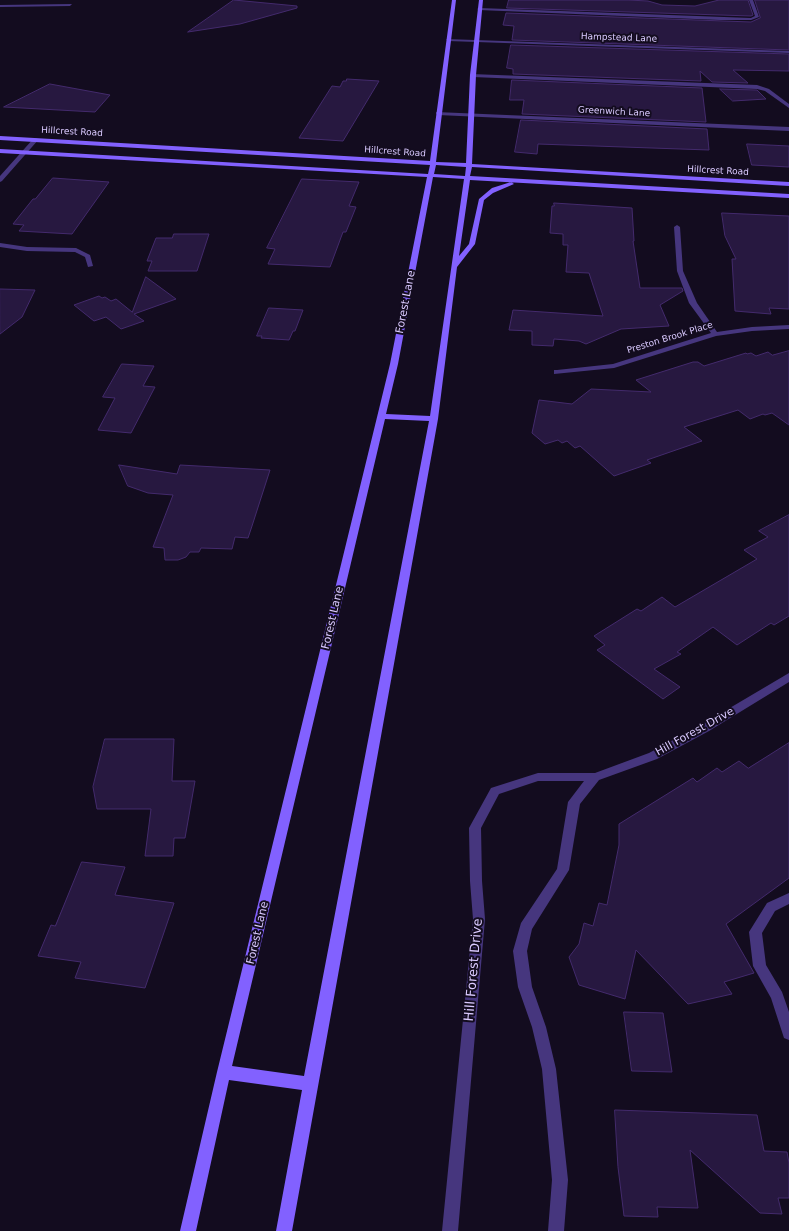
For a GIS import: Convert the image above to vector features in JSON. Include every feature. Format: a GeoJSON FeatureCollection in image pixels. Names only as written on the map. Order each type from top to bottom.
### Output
{"type":"FeatureCollection","features":[{"type":"Feature","properties":{"kind":"main road","name":"Forest Lane"},"geometry":{"type":"LineString","coordinates":[[188,1231],[224,1072],[394,364],[433,163],[438,113],[454,0]]}},
{"type":"Feature","properties":{"kind":"main road"},"geometry":{"type":"LineString","coordinates":[[284,1231],[434,419],[469,166],[473,75],[480,5]]}},
{"type":"Feature","properties":{"kind":"main road","name":"Hillcrest Road"},"geometry":{"type":"LineString","coordinates":[[0,138],[789,184]]}},
{"type":"Feature","properties":{"kind":"main road","name":"Hillcrest Road"},"geometry":{"type":"LineString","coordinates":[[0,151],[430,177],[789,196]]}},
{"type":"Feature","properties":{"kind":"main road"},"geometry":{"type":"LineString","coordinates":[[454,267],[472,244],[481,200],[485,195],[498,188],[520,181]]}},
{"type":"Feature","properties":{"kind":"main road"},"geometry":{"type":"LineString","coordinates":[[382,416],[434,419]]}},
{"type":"Feature","properties":{"kind":"main road"},"geometry":{"type":"LineString","coordinates":[[224,1072],[310,1084]]}},
{"type":"Feature","properties":{"kind":"street"},"geometry":{"type":"LineString","coordinates":[[480,5],[720,19],[751,19],[757,16],[751,0]]}},
{"type":"Feature","properties":{"kind":"street"},"geometry":{"type":"LineString","coordinates":[[0,6],[70,5]]}},
{"type":"Feature","properties":{"kind":"street","name":"Hampstead Lane"},"geometry":{"type":"LineString","coordinates":[[448,40],[789,52]]}},
{"type":"Feature","properties":{"kind":"street"},"geometry":{"type":"LineString","coordinates":[[473,75],[757,87],[767,90],[789,106]]}},
{"type":"Feature","properties":{"kind":"street","name":"Greenwich Lane"},"geometry":{"type":"LineString","coordinates":[[438,113],[789,129]]}},
{"type":"Feature","properties":{"kind":"street"},"geometry":{"type":"LineString","coordinates":[[0,180],[36,139]]}},
{"type":"Feature","properties":{"kind":"street"},"geometry":{"type":"LineString","coordinates":[[677,227],[680,271],[693,303],[715,334]]}},
{"type":"Feature","properties":{"kind":"street"},"geometry":{"type":"LineString","coordinates":[[0,245],[27,249],[76,250],[88,256],[90,266]]}},
{"type":"Feature","properties":{"kind":"street","name":"Preston Brook Place"},"geometry":{"type":"LineString","coordinates":[[557,372],[614,366],[715,334],[752,329],[789,327]]}},
{"type":"Feature","properties":{"kind":"street","name":"Hill Forest Drive"},"geometry":{"type":"LineString","coordinates":[[450,1231],[479,919],[476,881],[475,828],[495,791],[538,777],[595,777],[652,756],[705,728],[789,677]]}},
{"type":"Feature","properties":{"kind":"street","name":"Hill Forest Drive"},"geometry":{"type":"LineString","coordinates":[[556,1231],[560,1180],[549,1069],[539,1027],[524,987],[520,951],[526,927],[563,870],[574,802],[595,777]]}},
{"type":"Feature","properties":{"kind":"street"},"geometry":{"type":"LineString","coordinates":[[789,898],[771,907],[755,932],[760,966],[777,996],[789,1033]]}},
{"type":"Feature","properties":{"kind":"building"},"geometry":{"type":"Polygon","coordinates":[[[234,0],[297,6],[297,8],[240,24],[188,32],[234,0]]]}},
{"type":"Feature","properties":{"kind":"building"},"geometry":{"type":"Polygon","coordinates":[[[509,0],[628,0],[648,1],[662,5],[695,6],[719,0],[748,0],[753,15],[507,8],[509,0]]]}},
{"type":"Feature","properties":{"kind":"building"},"geometry":{"type":"Polygon","coordinates":[[[755,0],[789,0],[789,50],[512,40],[514,26],[503,25],[506,13],[751,22],[760,18],[755,0]]]}},
{"type":"Feature","properties":{"kind":"building"},"geometry":{"type":"Polygon","coordinates":[[[511,45],[789,54],[789,71],[733,70],[748,83],[712,82],[700,71],[701,81],[513,74],[513,69],[507,68],[511,45]]]}},
{"type":"Feature","properties":{"kind":"building"},"geometry":{"type":"Polygon","coordinates":[[[347,79],[379,81],[343,141],[299,138],[332,86],[340,87],[343,81],[346,81],[347,79]]]}},
{"type":"Feature","properties":{"kind":"building"},"geometry":{"type":"Polygon","coordinates":[[[512,80],[702,88],[706,122],[522,114],[524,100],[510,100],[512,80]]]}},
{"type":"Feature","properties":{"kind":"building"},"geometry":{"type":"Polygon","coordinates":[[[50,84],[110,95],[95,112],[4,107],[50,84]]]}},
{"type":"Feature","properties":{"kind":"building"},"geometry":{"type":"Polygon","coordinates":[[[720,89],[757,90],[766,99],[733,101],[720,89]]]}},
{"type":"Feature","properties":{"kind":"building"},"geometry":{"type":"Polygon","coordinates":[[[521,120],[707,129],[709,150],[538,144],[537,154],[515,152],[521,120]]]}},
{"type":"Feature","properties":{"kind":"building"},"geometry":{"type":"Polygon","coordinates":[[[747,144],[789,146],[789,167],[752,165],[747,144]]]}},
{"type":"Feature","properties":{"kind":"building"},"geometry":{"type":"Polygon","coordinates":[[[53,178],[109,182],[72,234],[19,231],[24,225],[13,224],[33,199],[35,199],[53,178]]]}},
{"type":"Feature","properties":{"kind":"building"},"geometry":{"type":"Polygon","coordinates":[[[302,179],[359,182],[349,206],[356,207],[346,232],[343,232],[330,267],[268,264],[275,249],[267,248],[302,179]]]}},
{"type":"Feature","properties":{"kind":"building"},"geometry":{"type":"Polygon","coordinates":[[[554,203],[632,208],[633,241],[640,288],[682,288],[683,291],[660,305],[669,326],[621,329],[586,344],[579,341],[554,339],[553,346],[532,345],[532,331],[509,330],[513,310],[603,316],[589,273],[566,272],[568,245],[563,245],[563,234],[550,233],[552,206],[554,206],[554,203]]]}},
{"type":"Feature","properties":{"kind":"building"},"geometry":{"type":"Polygon","coordinates":[[[722,213],[789,216],[789,309],[769,308],[771,314],[735,311],[732,259],[736,259],[725,236],[722,213]]]}},
{"type":"Feature","properties":{"kind":"building"},"geometry":{"type":"Polygon","coordinates":[[[174,234],[209,234],[197,271],[148,271],[152,261],[147,261],[156,238],[172,238],[174,234]]]}},
{"type":"Feature","properties":{"kind":"building"},"geometry":{"type":"Polygon","coordinates":[[[146,277],[176,299],[134,314],[144,321],[121,329],[106,317],[94,321],[74,305],[99,296],[102,298],[105,297],[111,301],[116,299],[132,312],[146,277]]]}},
{"type":"Feature","properties":{"kind":"building"},"geometry":{"type":"Polygon","coordinates":[[[0,289],[35,290],[22,317],[0,334],[0,289]]]}},
{"type":"Feature","properties":{"kind":"building"},"geometry":{"type":"Polygon","coordinates":[[[269,308],[303,310],[295,331],[293,331],[289,340],[261,338],[262,336],[257,336],[269,308]]]}},
{"type":"Feature","properties":{"kind":"building"},"geometry":{"type":"Polygon","coordinates":[[[789,351],[789,425],[772,413],[765,415],[763,414],[750,419],[738,410],[684,427],[702,441],[647,460],[651,463],[614,476],[580,446],[575,448],[567,441],[562,443],[558,440],[545,444],[532,433],[539,400],[572,404],[591,389],[651,392],[636,380],[693,362],[698,362],[704,366],[746,353],[751,353],[756,356],[768,352],[772,355],[789,351]]]}},
{"type":"Feature","properties":{"kind":"building"},"geometry":{"type":"Polygon","coordinates":[[[122,364],[154,366],[143,386],[155,387],[131,433],[98,430],[115,398],[103,397],[122,364]]]}},
{"type":"Feature","properties":{"kind":"building"},"geometry":{"type":"Polygon","coordinates":[[[119,465],[177,474],[180,465],[270,470],[248,538],[235,537],[232,549],[201,548],[199,552],[190,552],[186,557],[178,560],[165,560],[164,548],[153,547],[173,495],[148,493],[128,486],[119,465]]]}},
{"type":"Feature","properties":{"kind":"building"},"geometry":{"type":"Polygon","coordinates":[[[789,515],[789,616],[774,625],[771,623],[737,645],[713,627],[677,652],[681,654],[654,669],[680,687],[663,699],[597,650],[605,645],[594,636],[637,609],[641,611],[662,597],[675,607],[757,559],[744,550],[768,537],[759,531],[789,515]]]}},
{"type":"Feature","properties":{"kind":"building"},"geometry":{"type":"Polygon","coordinates":[[[105,739],[174,739],[172,781],[195,781],[185,838],[174,838],[173,856],[145,856],[151,809],[97,809],[93,787],[105,739]]]}},
{"type":"Feature","properties":{"kind":"building"},"geometry":{"type":"Polygon","coordinates":[[[789,743],[789,878],[726,924],[754,973],[724,982],[732,994],[688,1004],[636,950],[625,999],[579,985],[569,957],[579,944],[584,923],[593,926],[599,903],[607,905],[619,845],[619,824],[693,778],[697,782],[717,768],[722,772],[739,761],[748,768],[789,743]]]}},
{"type":"Feature","properties":{"kind":"building"},"geometry":{"type":"Polygon","coordinates":[[[82,862],[125,867],[115,895],[174,903],[145,988],[75,978],[81,962],[38,956],[51,925],[55,926],[82,862]]]}},
{"type":"Feature","properties":{"kind":"building"},"geometry":{"type":"Polygon","coordinates":[[[624,1012],[663,1013],[672,1072],[632,1071],[624,1012]]]}},
{"type":"Feature","properties":{"kind":"building"},"geometry":{"type":"Polygon","coordinates":[[[615,1110],[757,1115],[764,1151],[787,1152],[789,1163],[789,1198],[778,1198],[782,1214],[760,1213],[690,1150],[698,1208],[657,1207],[658,1217],[624,1216],[618,1167],[615,1110]]]}}]}
